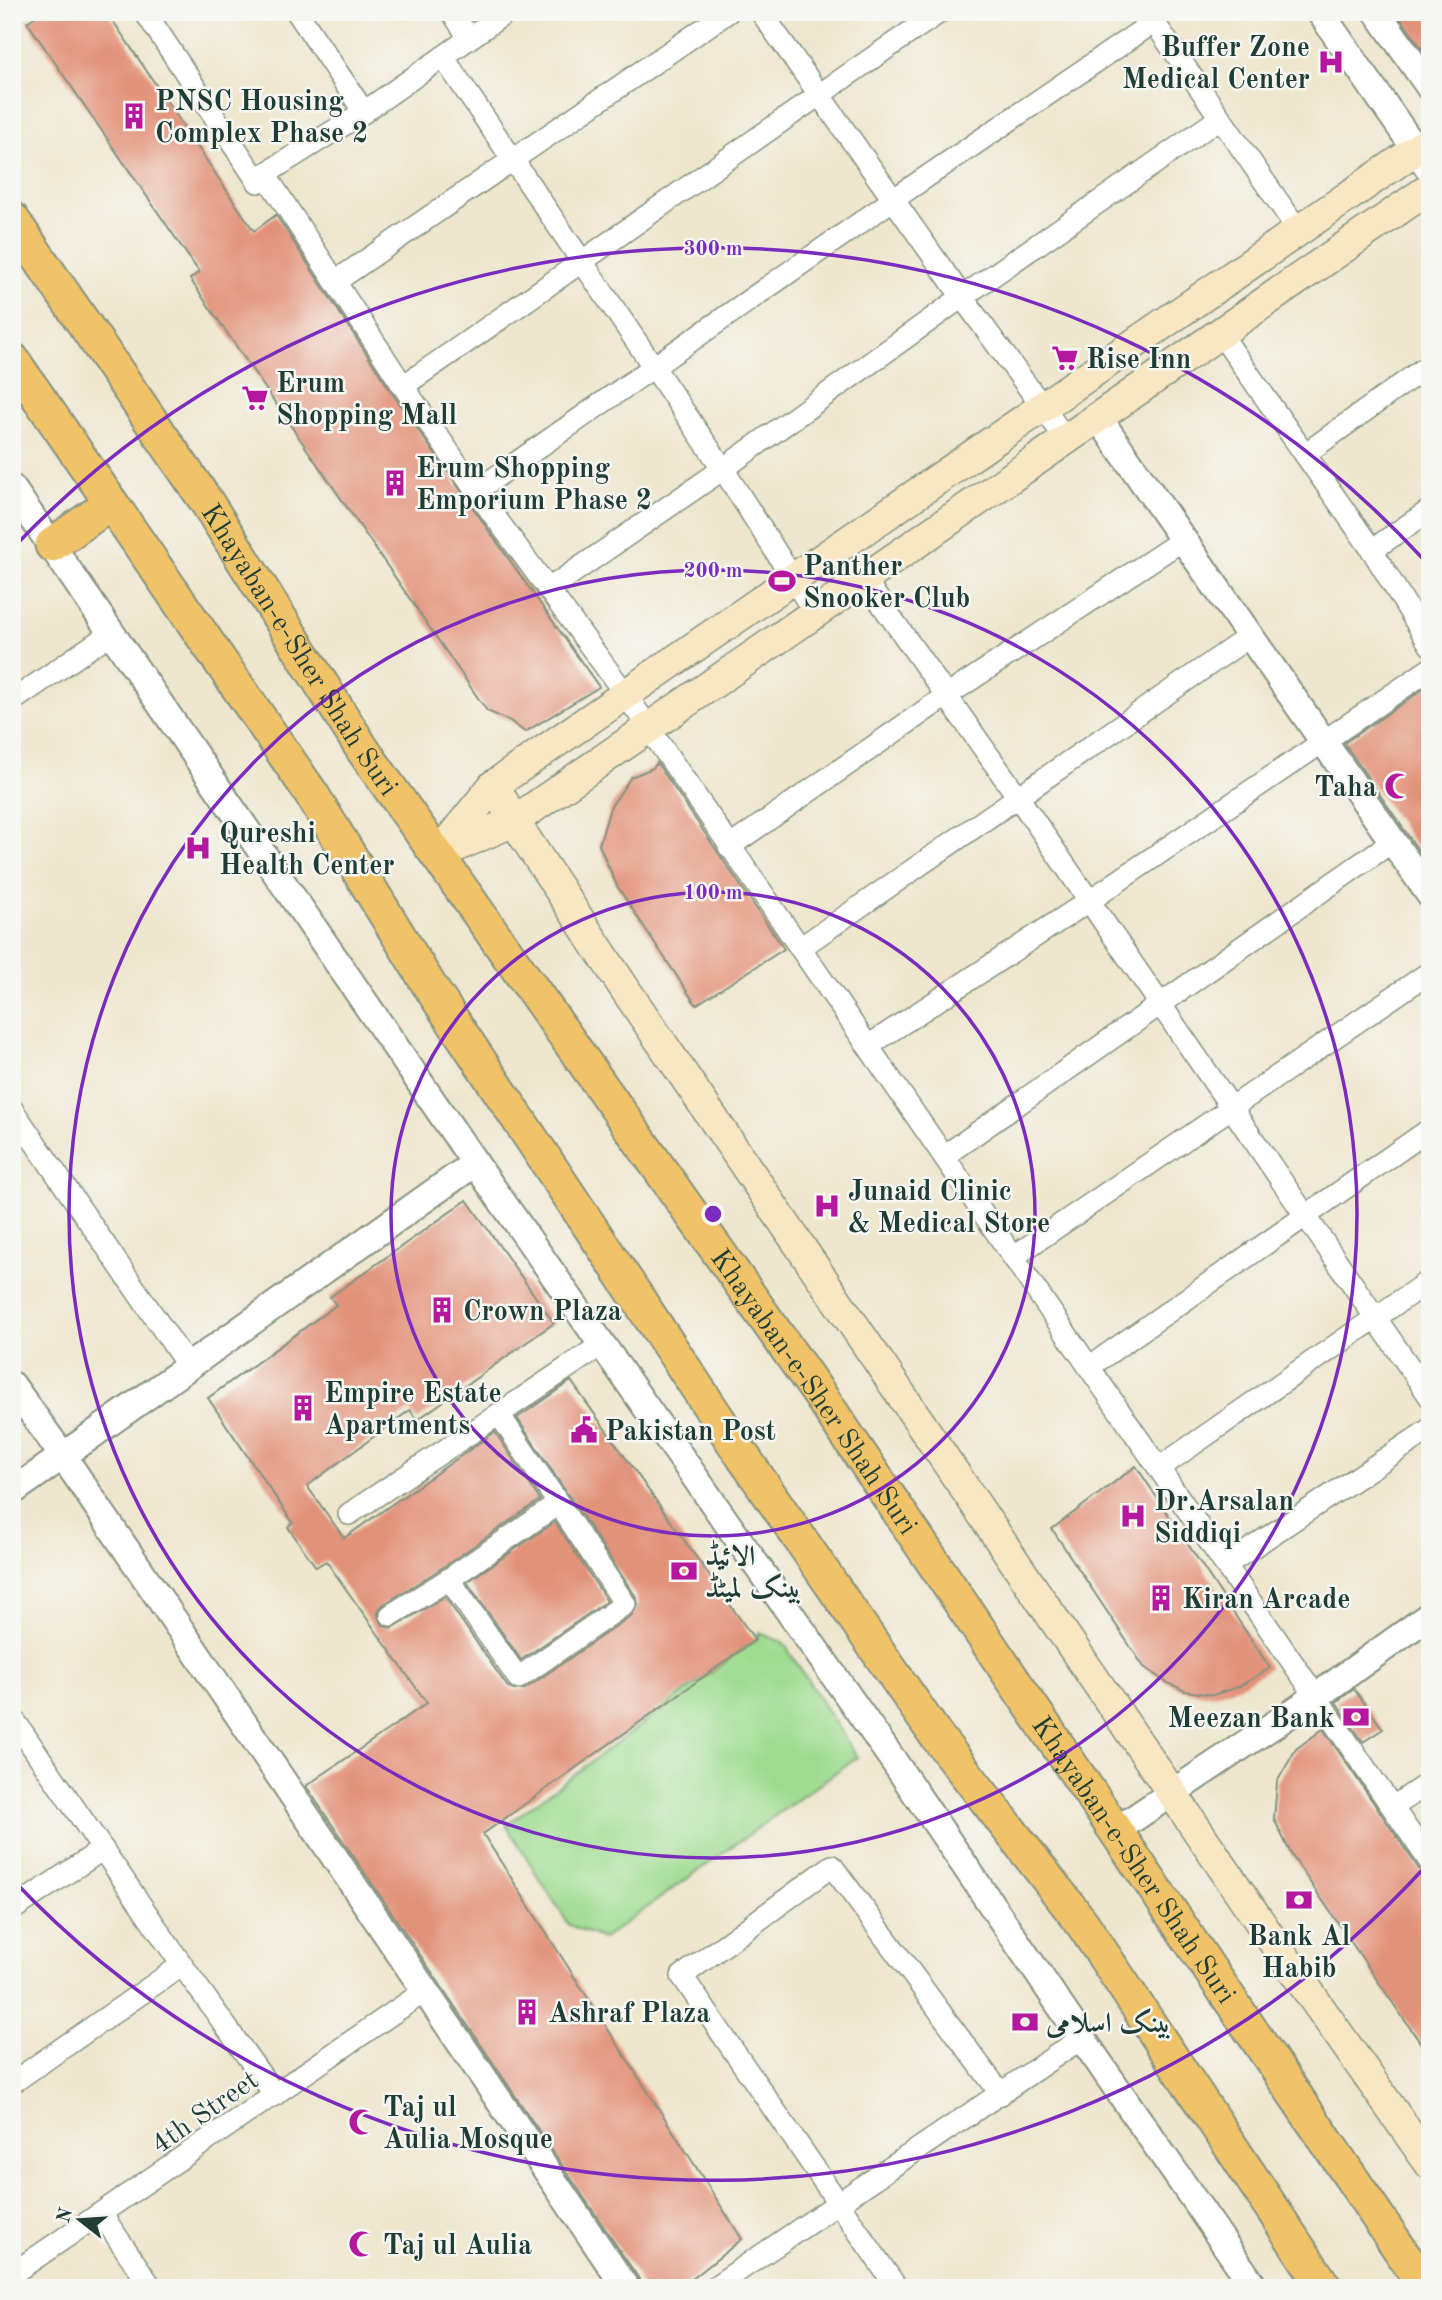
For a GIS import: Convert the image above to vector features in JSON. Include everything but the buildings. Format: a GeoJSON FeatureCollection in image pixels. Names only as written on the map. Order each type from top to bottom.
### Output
{"type":"FeatureCollection","features":[{"type":"Feature","properties":{"kind":"main road"},"geometry":{"type":"LineString","coordinates":[[438,854],[494,785],[1044,407],[1421,143]]}},
{"type":"Feature","properties":{"kind":"main road"},"geometry":{"type":"LineString","coordinates":[[438,854],[514,821],[1430,188]]}},
{"type":"Feature","properties":{"kind":"main road","name":"Khayaban-e-Sher Shah Suri"},"geometry":{"type":"LineString","coordinates":[[12,219],[206,502],[363,750],[819,1394],[1426,2288]]}},
{"type":"Feature","properties":{"kind":"main road"},"geometry":{"type":"LineString","coordinates":[[12,359],[311,793],[429,985],[740,1452],[935,1734],[1082,1923],[1325,2288]]}},
{"type":"Feature","properties":{"kind":"main road"},"geometry":{"type":"LineString","coordinates":[[52,545],[111,503]]}},
{"type":"Feature","properties":{"kind":"main road"},"geometry":{"type":"LineString","coordinates":[[494,785],[514,821],[625,989],[1173,1794],[1430,2164]]}},
{"type":"Feature","properties":{"kind":"street"},"geometry":{"type":"LineString","coordinates":[[145,12],[258,182],[265,174],[364,112],[507,12]]}},
{"type":"Feature","properties":{"kind":"street"},"geometry":{"type":"LineString","coordinates":[[297,12],[364,112]]}},
{"type":"Feature","properties":{"kind":"street"},"geometry":{"type":"LineString","coordinates":[[452,12],[469,38]]}},
{"type":"Feature","properties":{"kind":"street"},"geometry":{"type":"LineString","coordinates":[[335,281],[728,12]]}},
{"type":"Feature","properties":{"kind":"street"},"geometry":{"type":"LineString","coordinates":[[761,12],[1066,439]]}},
{"type":"Feature","properties":{"kind":"street"},"geometry":{"type":"LineString","coordinates":[[403,386],[940,12]]}},
{"type":"Feature","properties":{"kind":"street"},"geometry":{"type":"LineString","coordinates":[[1320,12],[1421,143]]}},
{"type":"Feature","properties":{"kind":"street"},"geometry":{"type":"LineString","coordinates":[[1377,12],[1430,88]]}},
{"type":"Feature","properties":{"kind":"street"},"geometry":{"type":"LineString","coordinates":[[476,491],[1151,17],[1298,230]]}},
{"type":"Feature","properties":{"kind":"street"},"geometry":{"type":"LineString","coordinates":[[443,57],[723,469],[815,613]]}},
{"type":"Feature","properties":{"kind":"street"},"geometry":{"type":"LineString","coordinates":[[549,589],[1220,118]]}},
{"type":"Feature","properties":{"kind":"street"},"geometry":{"type":"LineString","coordinates":[[265,174],[403,386],[476,491],[626,695],[1430,1861]]}},
{"type":"Feature","properties":{"kind":"street"},"geometry":{"type":"LineString","coordinates":[[1220,333],[1372,550],[1430,645]]}},
{"type":"Feature","properties":{"kind":"street"},"geometry":{"type":"LineString","coordinates":[[1305,454],[1430,364]]}},
{"type":"Feature","properties":{"kind":"street"},"geometry":{"type":"LineString","coordinates":[[1098,417],[1430,895]]}},
{"type":"Feature","properties":{"kind":"street"},"geometry":{"type":"LineString","coordinates":[[12,488],[475,1163],[895,1763],[1255,2288]]}},
{"type":"Feature","properties":{"kind":"street"},"geometry":{"type":"LineString","coordinates":[[1372,550],[1430,510]]}},
{"type":"Feature","properties":{"kind":"street"},"geometry":{"type":"LineString","coordinates":[[729,847],[946,696],[1184,538]]}},
{"type":"Feature","properties":{"kind":"street"},"geometry":{"type":"LineString","coordinates":[[864,579],[1018,797],[1430,1397]]}},
{"type":"Feature","properties":{"kind":"street"},"geometry":{"type":"LineString","coordinates":[[12,701],[111,633]]}},
{"type":"Feature","properties":{"kind":"street"},"geometry":{"type":"LineString","coordinates":[[800,948],[1250,636]]}},
{"type":"Feature","properties":{"kind":"street"},"geometry":{"type":"LineString","coordinates":[[868,1046],[1089,901],[1430,669]]}},
{"type":"Feature","properties":{"kind":"street"},"geometry":{"type":"LineString","coordinates":[[944,1156],[1393,841]]}},
{"type":"Feature","properties":{"kind":"street"},"geometry":{"type":"LineString","coordinates":[[1013,1257],[1430,972]]}},
{"type":"Feature","properties":{"kind":"street"},"geometry":{"type":"LineString","coordinates":[[12,1110],[188,1366]]}},
{"type":"Feature","properties":{"kind":"street"},"geometry":{"type":"LineString","coordinates":[[1089,1367],[1430,1129]]}},
{"type":"Feature","properties":{"kind":"street"},"geometry":{"type":"LineString","coordinates":[[12,1492],[475,1163]]}},
{"type":"Feature","properties":{"kind":"street"},"geometry":{"type":"LineString","coordinates":[[1159,1468],[1430,1279]]}},
{"type":"Feature","properties":{"kind":"street"},"geometry":{"type":"LineString","coordinates":[[349,1514],[601,1345]]}},
{"type":"Feature","properties":{"kind":"street"},"geometry":{"type":"LineString","coordinates":[[12,1385],[63,1456],[626,2288]]}},
{"type":"Feature","properties":{"kind":"street"},"geometry":{"type":"LineString","coordinates":[[449,1580],[518,1678],[625,1604],[499,1414]]}},
{"type":"Feature","properties":{"kind":"street"},"geometry":{"type":"LineString","coordinates":[[1226,1565],[1430,1429]]}},
{"type":"Feature","properties":{"kind":"street"},"geometry":{"type":"LineString","coordinates":[[391,1615],[449,1580],[558,1504]]}},
{"type":"Feature","properties":{"kind":"street"},"geometry":{"type":"LineString","coordinates":[[1115,1831],[1317,1696],[1430,1615]]}},
{"type":"Feature","properties":{"kind":"street"},"geometry":{"type":"LineString","coordinates":[[13,1719],[275,2095]]}},
{"type":"Feature","properties":{"kind":"street"},"geometry":{"type":"LineString","coordinates":[[1393,1807],[1430,1782]]}},
{"type":"Feature","properties":{"kind":"street"},"geometry":{"type":"LineString","coordinates":[[12,1910],[103,1849]]}},
{"type":"Feature","properties":{"kind":"street"},"geometry":{"type":"LineString","coordinates":[[897,2288],[841,2203],[682,1976],[832,1866],[1001,2094]]}},
{"type":"Feature","properties":{"kind":"street"},"geometry":{"type":"LineString","coordinates":[[12,2083],[182,1965]]}},
{"type":"Feature","properties":{"kind":"street","name":"4th Street"},"geometry":{"type":"LineString","coordinates":[[12,2274],[102,2215],[425,1991]]}},
{"type":"Feature","properties":{"kind":"street"},"geometry":{"type":"LineString","coordinates":[[713,2288],[1082,2038]]}},
{"type":"Feature","properties":{"kind":"street"},"geometry":{"type":"LineString","coordinates":[[102,2215],[152,2288]]}},
{"type":"Feature","properties":{"kind":"green space"},"geometry":{"type":"Polygon","coordinates":[[[759,1633],[783,1642],[857,1757],[603,1939],[569,1925],[506,1825],[755,1640],[759,1633]]]}},
{"type":"Feature","properties":{"kind":"place","name":"Buffer Zone Medical Center"},"geometry":{"type":"Point","coordinates":[1331,62]}},
{"type":"Feature","properties":{"kind":"place","name":"PNSC Housing Complex Phase 2"},"geometry":{"type":"Point","coordinates":[134,116]}},
{"type":"Feature","properties":{"kind":"place","name":"Rise Inn"},"geometry":{"type":"Point","coordinates":[1065,358]}},
{"type":"Feature","properties":{"kind":"place","name":"Erum Shopping Mall"},"geometry":{"type":"Point","coordinates":[255,398]}},
{"type":"Feature","properties":{"kind":"place","name":"Erum Shopping Emporium Phase 2"},"geometry":{"type":"Point","coordinates":[395,483]}},
{"type":"Feature","properties":{"kind":"place","name":"Panther Snooker Club"},"geometry":{"type":"Point","coordinates":[782,581]}},
{"type":"Feature","properties":{"kind":"place","name":"Taha"},"geometry":{"type":"Point","coordinates":[1398,786]}},
{"type":"Feature","properties":{"kind":"place","name":"Qureshi Health Center"},"geometry":{"type":"Point","coordinates":[198,848]}},
{"type":"Feature","properties":{"kind":"place","name":"Junaid Clinic & Medical Store"},"geometry":{"type":"Point","coordinates":[827,1206]}},
{"type":"Feature","properties":{"kind":"place","name":"Crown Plaza"},"geometry":{"type":"Point","coordinates":[442,1310]}},
{"type":"Feature","properties":{"kind":"place","name":"Empire Estate Apartments"},"geometry":{"type":"Point","coordinates":[303,1408]}},
{"type":"Feature","properties":{"kind":"place","name":"Pakistan Post"},"geometry":{"type":"Point","coordinates":[584,1430]}},
{"type":"Feature","properties":{"kind":"place","name":"Dr.Arsalan Siddiqi"},"geometry":{"type":"Point","coordinates":[1133,1516]}},
{"type":"Feature","properties":{"kind":"place","name":"الائیڈ بینک لمیٹڈ"},"geometry":{"type":"Point","coordinates":[684,1571]}},
{"type":"Feature","properties":{"kind":"place","name":"Kiran Arcade"},"geometry":{"type":"Point","coordinates":[1161,1598]}},
{"type":"Feature","properties":{"kind":"place","name":"Meezan Bank"},"geometry":{"type":"Point","coordinates":[1356,1717]}},
{"type":"Feature","properties":{"kind":"place","name":"Bank Al Habib"},"geometry":{"type":"Point","coordinates":[1299,1900]}},
{"type":"Feature","properties":{"kind":"place","name":"Ashraf Plaza"},"geometry":{"type":"Point","coordinates":[527,2012]}},
{"type":"Feature","properties":{"kind":"place","name":"بینک اسلامی"},"geometry":{"type":"Point","coordinates":[1025,2022]}},
{"type":"Feature","properties":{"kind":"place","name":"Taj ul Aulia Mosque"},"geometry":{"type":"Point","coordinates":[362,2122]}},
{"type":"Feature","properties":{"kind":"place","name":"Taj ul Aulia"},"geometry":{"type":"Point","coordinates":[362,2244]}}]}
